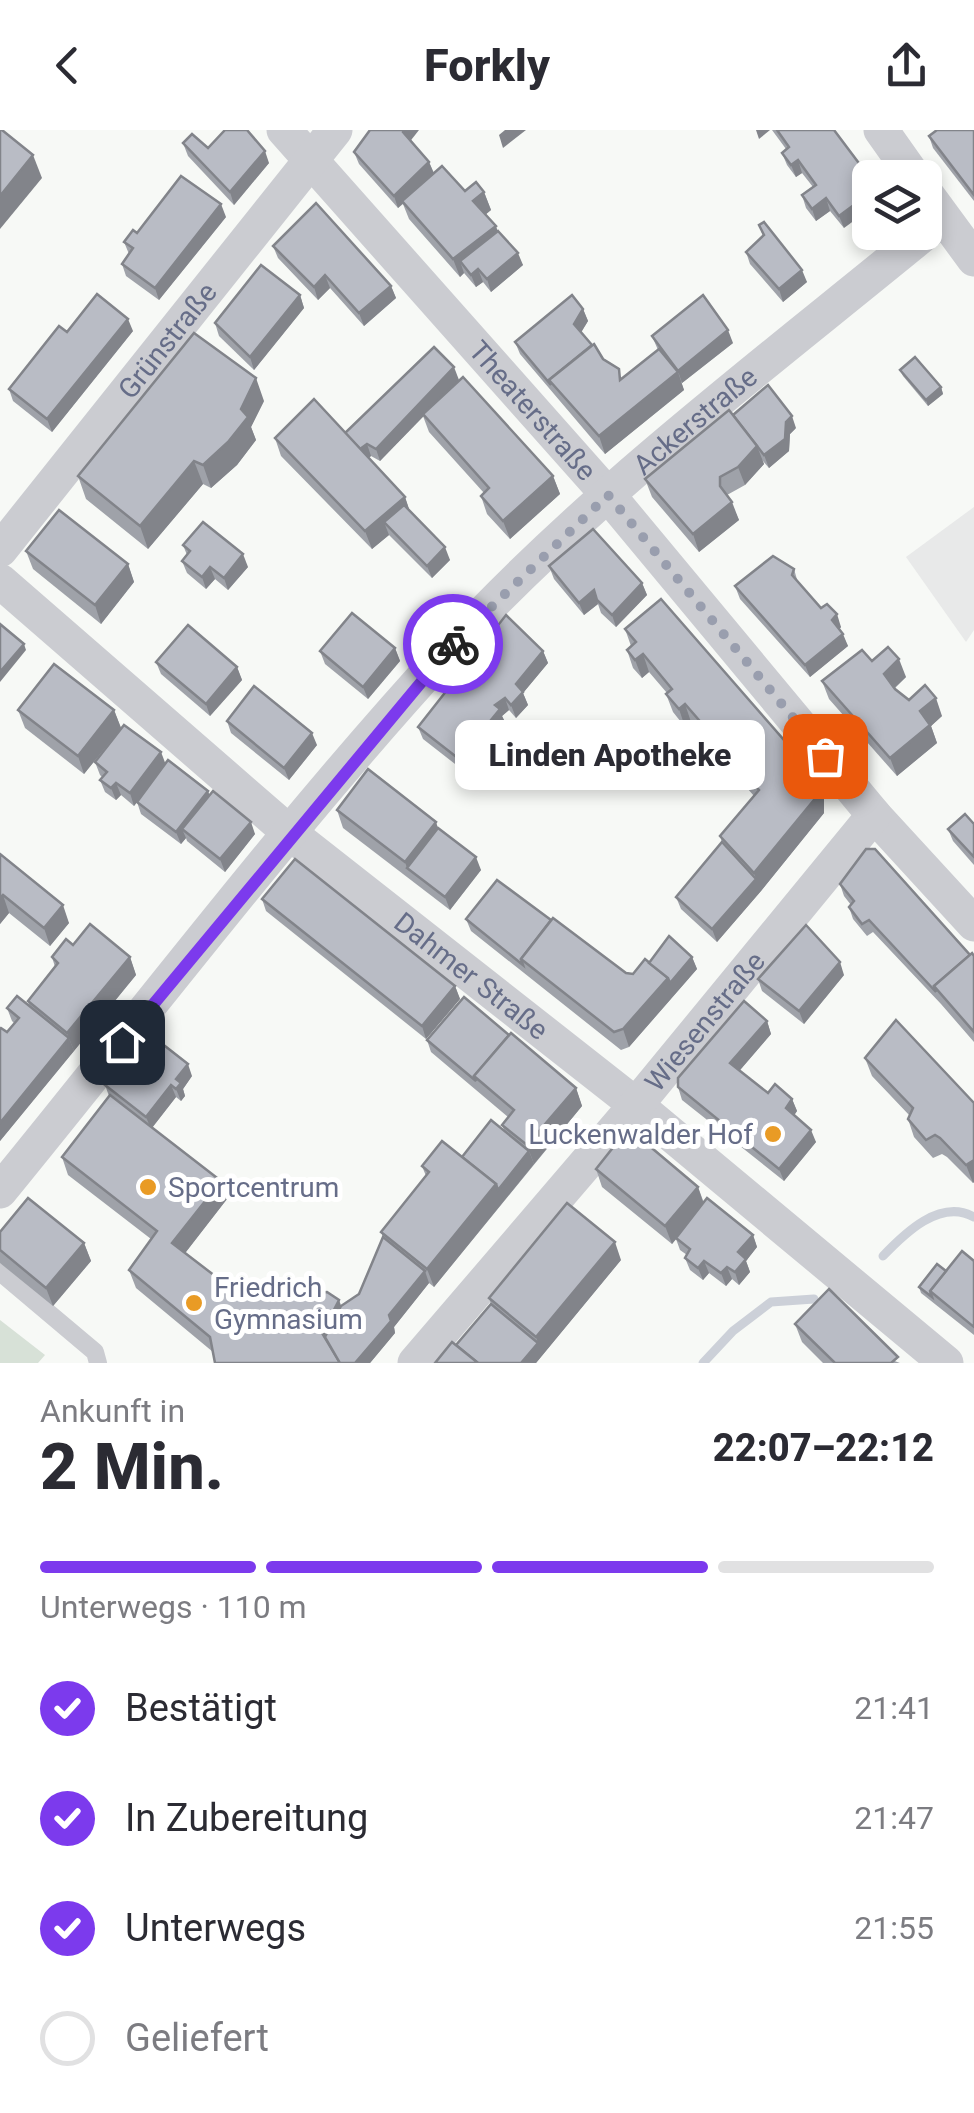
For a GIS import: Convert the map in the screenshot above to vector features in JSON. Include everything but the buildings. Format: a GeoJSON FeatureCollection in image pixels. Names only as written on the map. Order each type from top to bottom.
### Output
{"type":"FeatureCollection","features":[{"type":"Feature","properties":{"kind":"street","name":"Theaterstraße"},"geometry":{"type":"LineString","coordinates":[[284,130],[608,495],[874,814],[974,924]]}},
{"type":"Feature","properties":{"kind":"street","name":"Grünstraße"},"geometry":{"type":"LineString","coordinates":[[0,550],[335,130]]}},
{"type":"Feature","properties":{"kind":"street"},"geometry":{"type":"LineString","coordinates":[[888,132],[904,160]]}},
{"type":"Feature","properties":{"kind":"street"},"geometry":{"type":"LineString","coordinates":[[942,216],[974,258]]}},
{"type":"Feature","properties":{"kind":"street","name":"Ackerstraße"},"geometry":{"type":"LineString","coordinates":[[0,1191],[449,648],[608,495],[883,250]]}},
{"type":"Feature","properties":{"kind":"street","name":"Dahmer Straße"},"geometry":{"type":"LineString","coordinates":[[0,581],[292,834],[636,1106],[946,1363]]}},
{"type":"Feature","properties":{"kind":"street","name":"Wiesenstraße"},"geometry":{"type":"LineString","coordinates":[[415,1363],[636,1106],[874,814]]}},
{"type":"Feature","properties":{"kind":"lane"},"geometry":{"type":"LineString","coordinates":[[0,1272],[95,1352],[98,1363]]}},
{"type":"Feature","properties":{"kind":"shaded area"},"geometry":{"type":"Polygon","coordinates":[[[974,507],[974,630],[966,642],[906,557],[974,507]]]}},
{"type":"Feature","properties":{"kind":"shaded area"},"geometry":{"type":"Polygon","coordinates":[[[0,1320],[45,1355],[38,1363],[0,1363],[0,1320]]]}},
{"type":"Feature","properties":{"kind":"waterway"},"geometry":{"type":"LineString","coordinates":[[883,1256],[912,1229],[936,1215],[961,1212],[974,1217]]}},
{"type":"Feature","properties":{"kind":"waterway"},"geometry":{"type":"LineString","coordinates":[[703,1363],[733,1331],[771,1302],[814,1299]]}},
{"type":"Feature","properties":{"kind":"way so far"},"geometry":{"type":"LineString","coordinates":[[453,644],[608,495],[825,756]]}},
{"type":"Feature","properties":{"kind":"place","name":"Linden Apotheke"},"geometry":{"type":"Point","coordinates":[825,756]}},
{"type":"Feature","properties":{"kind":"place","name":"Luckenwalder Hof"},"geometry":{"type":"Point","coordinates":[773,1134]}},
{"type":"Feature","properties":{"kind":"place","name":"Sportcentrum"},"geometry":{"type":"Point","coordinates":[148,1187]}},
{"type":"Feature","properties":{"kind":"place","name":"Friedrich Gymnasium"},"geometry":{"type":"Point","coordinates":[194,1303]}},
{"type":"Feature","properties":{"kind":"route"},"geometry":{"type":"LineString","coordinates":[[122,1042],[453,644]]}}]}
